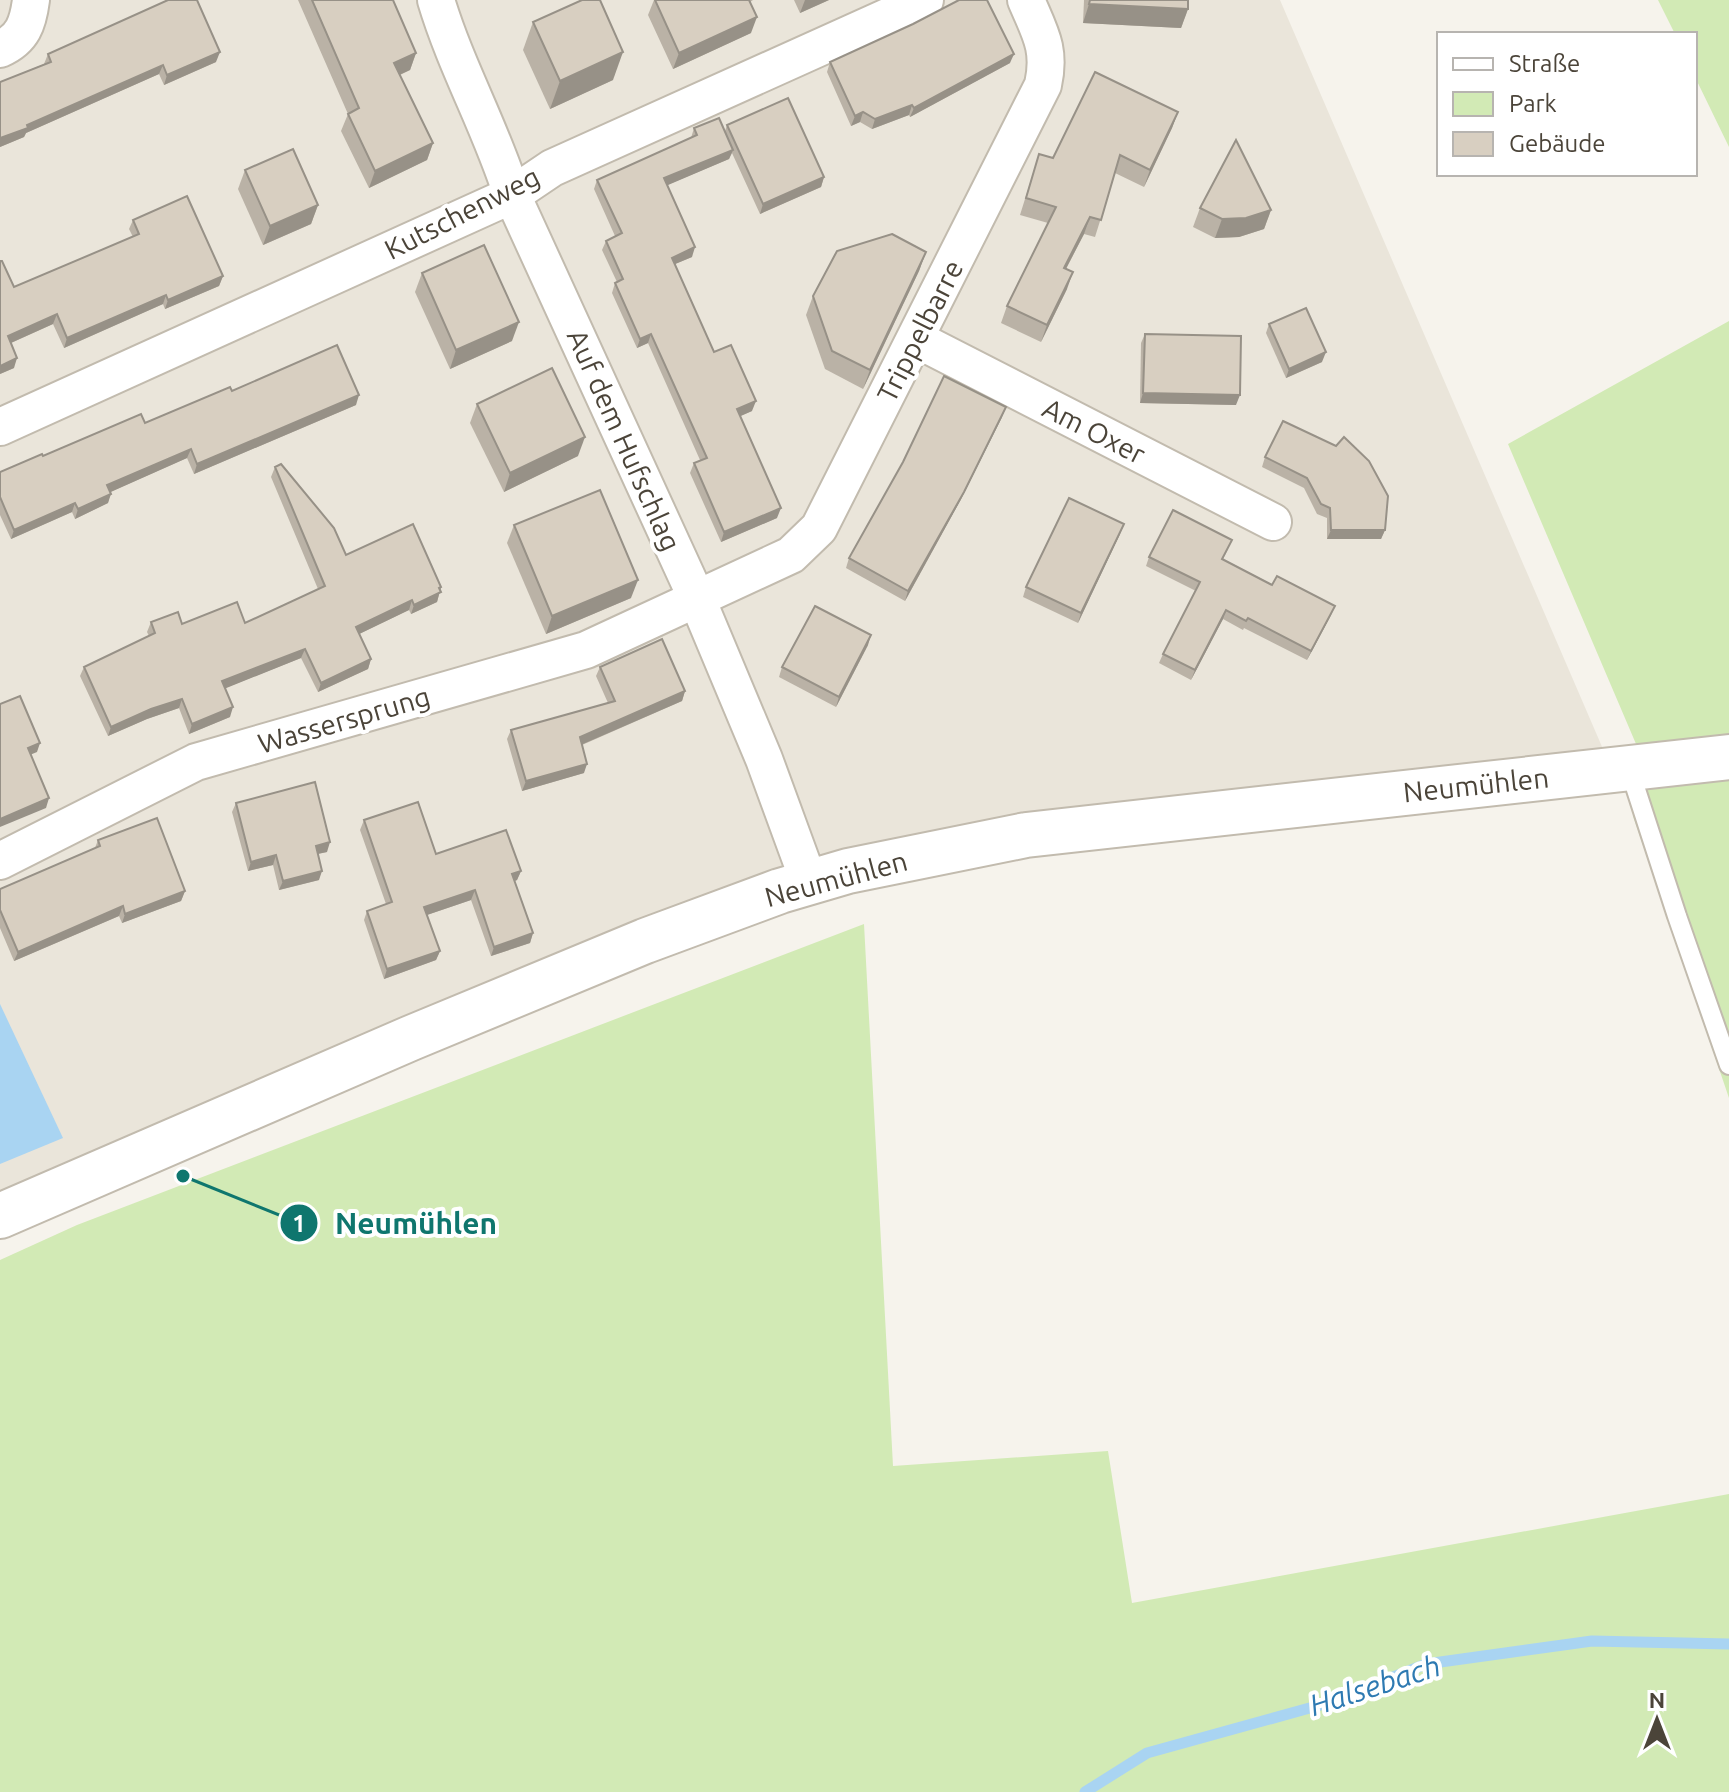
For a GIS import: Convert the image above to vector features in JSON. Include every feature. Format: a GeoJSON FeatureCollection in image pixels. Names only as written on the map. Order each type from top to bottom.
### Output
{"type":"FeatureCollection","features":[{"type":"Feature","properties":{"kind":"street"},"geometry":{"type":"LineString","coordinates":[[0,49],[12,44],[28,22],[31,0]]}},
{"type":"Feature","properties":{"kind":"street","name":"Auf dem Hufschlag"},"geometry":{"type":"LineString","coordinates":[[436,0],[501,160],[512,195],[697,599],[764,759],[809,882]]}},
{"type":"Feature","properties":{"kind":"street","name":"Kutschenweg"},"geometry":{"type":"LineString","coordinates":[[0,427],[512,195],[552,168],[925,0]]}},
{"type":"Feature","properties":{"kind":"street","name":"Trippelbarre"},"geometry":{"type":"LineString","coordinates":[[697,599],[791,555],[819,528],[1043,85],[1047,67],[1045,47],[1026,0]]}},
{"type":"Feature","properties":{"kind":"street","name":"Am Oxer"},"geometry":{"type":"LineString","coordinates":[[916,339],[1273,522]]}},
{"type":"Feature","properties":{"kind":"street","name":"Wassersprung"},"geometry":{"type":"LineString","coordinates":[[0,861],[196,762],[586,650],[697,599]]}},
{"type":"Feature","properties":{"kind":"street","name":"Neumühlen"},"geometry":{"type":"LineString","coordinates":[[0,1216],[616,953],[767,896],[848,871],[1026,835],[1729,757]]}},
{"type":"Feature","properties":{"kind":"lane"},"geometry":{"type":"LineString","coordinates":[[1629,768],[1729,1065]]}},
{"type":"Feature","properties":{"kind":"shaded area"},"geometry":{"type":"Polygon","coordinates":[[[0,0],[1280,0],[1606,756],[1022,822],[0,1203],[0,0]]]}},
{"type":"Feature","properties":{"kind":"green space"},"geometry":{"type":"Polygon","coordinates":[[[1658,0],[1729,0],[1729,147],[1697,81],[1697,32],[1674,32],[1658,0]]]}},
{"type":"Feature","properties":{"kind":"green space"},"geometry":{"type":"Polygon","coordinates":[[[1729,321],[1729,1098],[1633,816],[1642,758],[1508,444],[1729,321]]]}},
{"type":"Feature","properties":{"kind":"green space"},"geometry":{"type":"Polygon","coordinates":[[[864,924],[893,1466],[1108,1451],[1132,1603],[1729,1494],[1729,1792],[0,1792],[0,1260],[77,1225],[864,924]]]}},
{"type":"Feature","properties":{"kind":"water"},"geometry":{"type":"Polygon","coordinates":[[[0,1004],[63,1138],[0,1164],[0,1004]]]}},
{"type":"Feature","properties":{"kind":"building"},"geometry":{"type":"Polygon","coordinates":[[[168,0],[197,0],[220,52],[167,75],[163,65],[0,138],[0,82],[51,62],[48,54],[168,0]]]}},
{"type":"Feature","properties":{"kind":"building"},"geometry":{"type":"Polygon","coordinates":[[[312,0],[393,0],[416,53],[394,63],[433,143],[375,171],[348,114],[359,108],[312,0]]]}},
{"type":"Feature","properties":{"kind":"building"},"geometry":{"type":"Polygon","coordinates":[[[582,0],[600,0],[623,52],[560,81],[533,22],[582,0]]]}},
{"type":"Feature","properties":{"kind":"building"},"geometry":{"type":"Polygon","coordinates":[[[655,0],[749,0],[757,17],[679,53],[655,0]]]}},
{"type":"Feature","properties":{"kind":"building"},"geometry":{"type":"Polygon","coordinates":[[[959,0],[987,0],[1014,54],[914,108],[912,105],[875,119],[863,112],[855,116],[830,62],[959,0]]]}},
{"type":"Feature","properties":{"kind":"building"},"geometry":{"type":"Polygon","coordinates":[[[1090,0],[1188,0],[1188,9],[1089,4],[1090,0]]]}},
{"type":"Feature","properties":{"kind":"building"},"geometry":{"type":"Polygon","coordinates":[[[1095,72],[1178,112],[1150,170],[1120,155],[1101,220],[1090,217],[1064,268],[1073,272],[1047,325],[1007,306],[1056,207],[1026,198],[1039,154],[1053,158],[1095,72]]]}},
{"type":"Feature","properties":{"kind":"building"},"geometry":{"type":"Polygon","coordinates":[[[788,98],[824,177],[763,204],[727,125],[788,98]]]}},
{"type":"Feature","properties":{"kind":"building"},"geometry":{"type":"Polygon","coordinates":[[[719,118],[733,150],[664,178],[695,247],[672,258],[714,352],[731,345],[756,401],[737,409],[781,508],[724,532],[694,463],[707,458],[651,334],[640,339],[615,283],[623,279],[606,241],[622,233],[597,180],[697,135],[694,128],[719,118]]]}},
{"type":"Feature","properties":{"kind":"building"},"geometry":{"type":"Polygon","coordinates":[[[1236,140],[1271,210],[1246,218],[1222,219],[1200,208],[1236,140]]]}},
{"type":"Feature","properties":{"kind":"building"},"geometry":{"type":"Polygon","coordinates":[[[293,149],[318,205],[270,226],[245,170],[293,149]]]}},
{"type":"Feature","properties":{"kind":"building"},"geometry":{"type":"Polygon","coordinates":[[[187,196],[223,276],[168,300],[166,295],[67,338],[57,314],[8,336],[17,358],[0,366],[0,261],[14,287],[139,234],[133,220],[187,196]]]}},
{"type":"Feature","properties":{"kind":"building"},"geometry":{"type":"Polygon","coordinates":[[[892,234],[926,252],[870,370],[832,351],[813,296],[837,251],[892,234]]]}},
{"type":"Feature","properties":{"kind":"building"},"geometry":{"type":"Polygon","coordinates":[[[484,245],[519,322],[456,350],[422,273],[484,245]]]}},
{"type":"Feature","properties":{"kind":"building"},"geometry":{"type":"Polygon","coordinates":[[[1306,308],[1326,352],[1289,369],[1269,324],[1306,308]]]}},
{"type":"Feature","properties":{"kind":"building"},"geometry":{"type":"Polygon","coordinates":[[[1145,334],[1241,336],[1240,395],[1143,393],[1145,334]]]}},
{"type":"Feature","properties":{"kind":"building"},"geometry":{"type":"Polygon","coordinates":[[[337,345],[359,395],[197,464],[191,449],[107,485],[111,494],[78,509],[75,503],[14,530],[0,497],[0,472],[141,414],[145,423],[230,387],[232,391],[337,345]]]}},
{"type":"Feature","properties":{"kind":"building"},"geometry":{"type":"Polygon","coordinates":[[[552,368],[585,437],[510,473],[477,404],[552,368]]]}},
{"type":"Feature","properties":{"kind":"building"},"geometry":{"type":"Polygon","coordinates":[[[944,376],[1006,407],[964,492],[908,591],[849,558],[903,462],[944,376]]]}},
{"type":"Feature","properties":{"kind":"building"},"geometry":{"type":"Polygon","coordinates":[[[1283,421],[1336,446],[1344,437],[1369,461],[1388,496],[1385,530],[1331,530],[1330,508],[1321,504],[1307,478],[1265,457],[1283,421]]]}},
{"type":"Feature","properties":{"kind":"building"},"geometry":{"type":"Polygon","coordinates":[[[281,464],[334,528],[346,555],[413,524],[441,592],[414,605],[412,600],[356,627],[371,659],[321,683],[305,649],[222,681],[233,707],[192,724],[182,699],[111,727],[84,667],[155,633],[151,622],[178,612],[182,624],[237,602],[245,623],[325,586],[275,467],[281,464]]]}},
{"type":"Feature","properties":{"kind":"building"},"geometry":{"type":"Polygon","coordinates":[[[600,490],[638,580],[552,616],[514,525],[600,490]]]}},
{"type":"Feature","properties":{"kind":"building"},"geometry":{"type":"Polygon","coordinates":[[[1069,498],[1124,524],[1081,613],[1026,587],[1069,498]]]}},
{"type":"Feature","properties":{"kind":"building"},"geometry":{"type":"Polygon","coordinates":[[[1173,510],[1232,540],[1222,559],[1272,585],[1277,576],[1335,606],[1311,651],[1226,610],[1195,670],[1163,654],[1200,582],[1149,557],[1173,510]]]}},
{"type":"Feature","properties":{"kind":"building"},"geometry":{"type":"Polygon","coordinates":[[[815,606],[871,635],[839,697],[782,667],[815,606]]]}},
{"type":"Feature","properties":{"kind":"building"},"geometry":{"type":"Polygon","coordinates":[[[662,639],[685,691],[580,737],[587,764],[526,781],[511,730],[615,701],[600,667],[662,639]]]}},
{"type":"Feature","properties":{"kind":"building"},"geometry":{"type":"Polygon","coordinates":[[[20,696],[40,743],[28,748],[49,798],[0,819],[0,704],[20,696]]]}},
{"type":"Feature","properties":{"kind":"building"},"geometry":{"type":"Polygon","coordinates":[[[315,782],[330,842],[316,846],[322,871],[283,881],[276,855],[251,862],[236,803],[315,782]]]}},
{"type":"Feature","properties":{"kind":"building"},"geometry":{"type":"Polygon","coordinates":[[[418,802],[436,854],[506,830],[521,871],[512,874],[533,933],[494,947],[475,890],[424,907],[440,951],[387,969],[367,911],[392,902],[364,820],[418,802]]]}},
{"type":"Feature","properties":{"kind":"building"},"geometry":{"type":"Polygon","coordinates":[[[157,818],[185,891],[125,914],[123,906],[18,952],[0,910],[0,889],[100,846],[98,840],[157,818]]]}},
{"type":"Feature","properties":{"kind":"waterway","name":"Halsebach"},"geometry":{"type":"LineString","coordinates":[[1085,1792],[1147,1753],[1324,1704],[1426,1664],[1592,1641],[1729,1644]]}},
{"type":"Feature","properties":{"kind":"place","name":"Neumühlen"},"geometry":{"type":"Point","coordinates":[183,1176]}}]}
